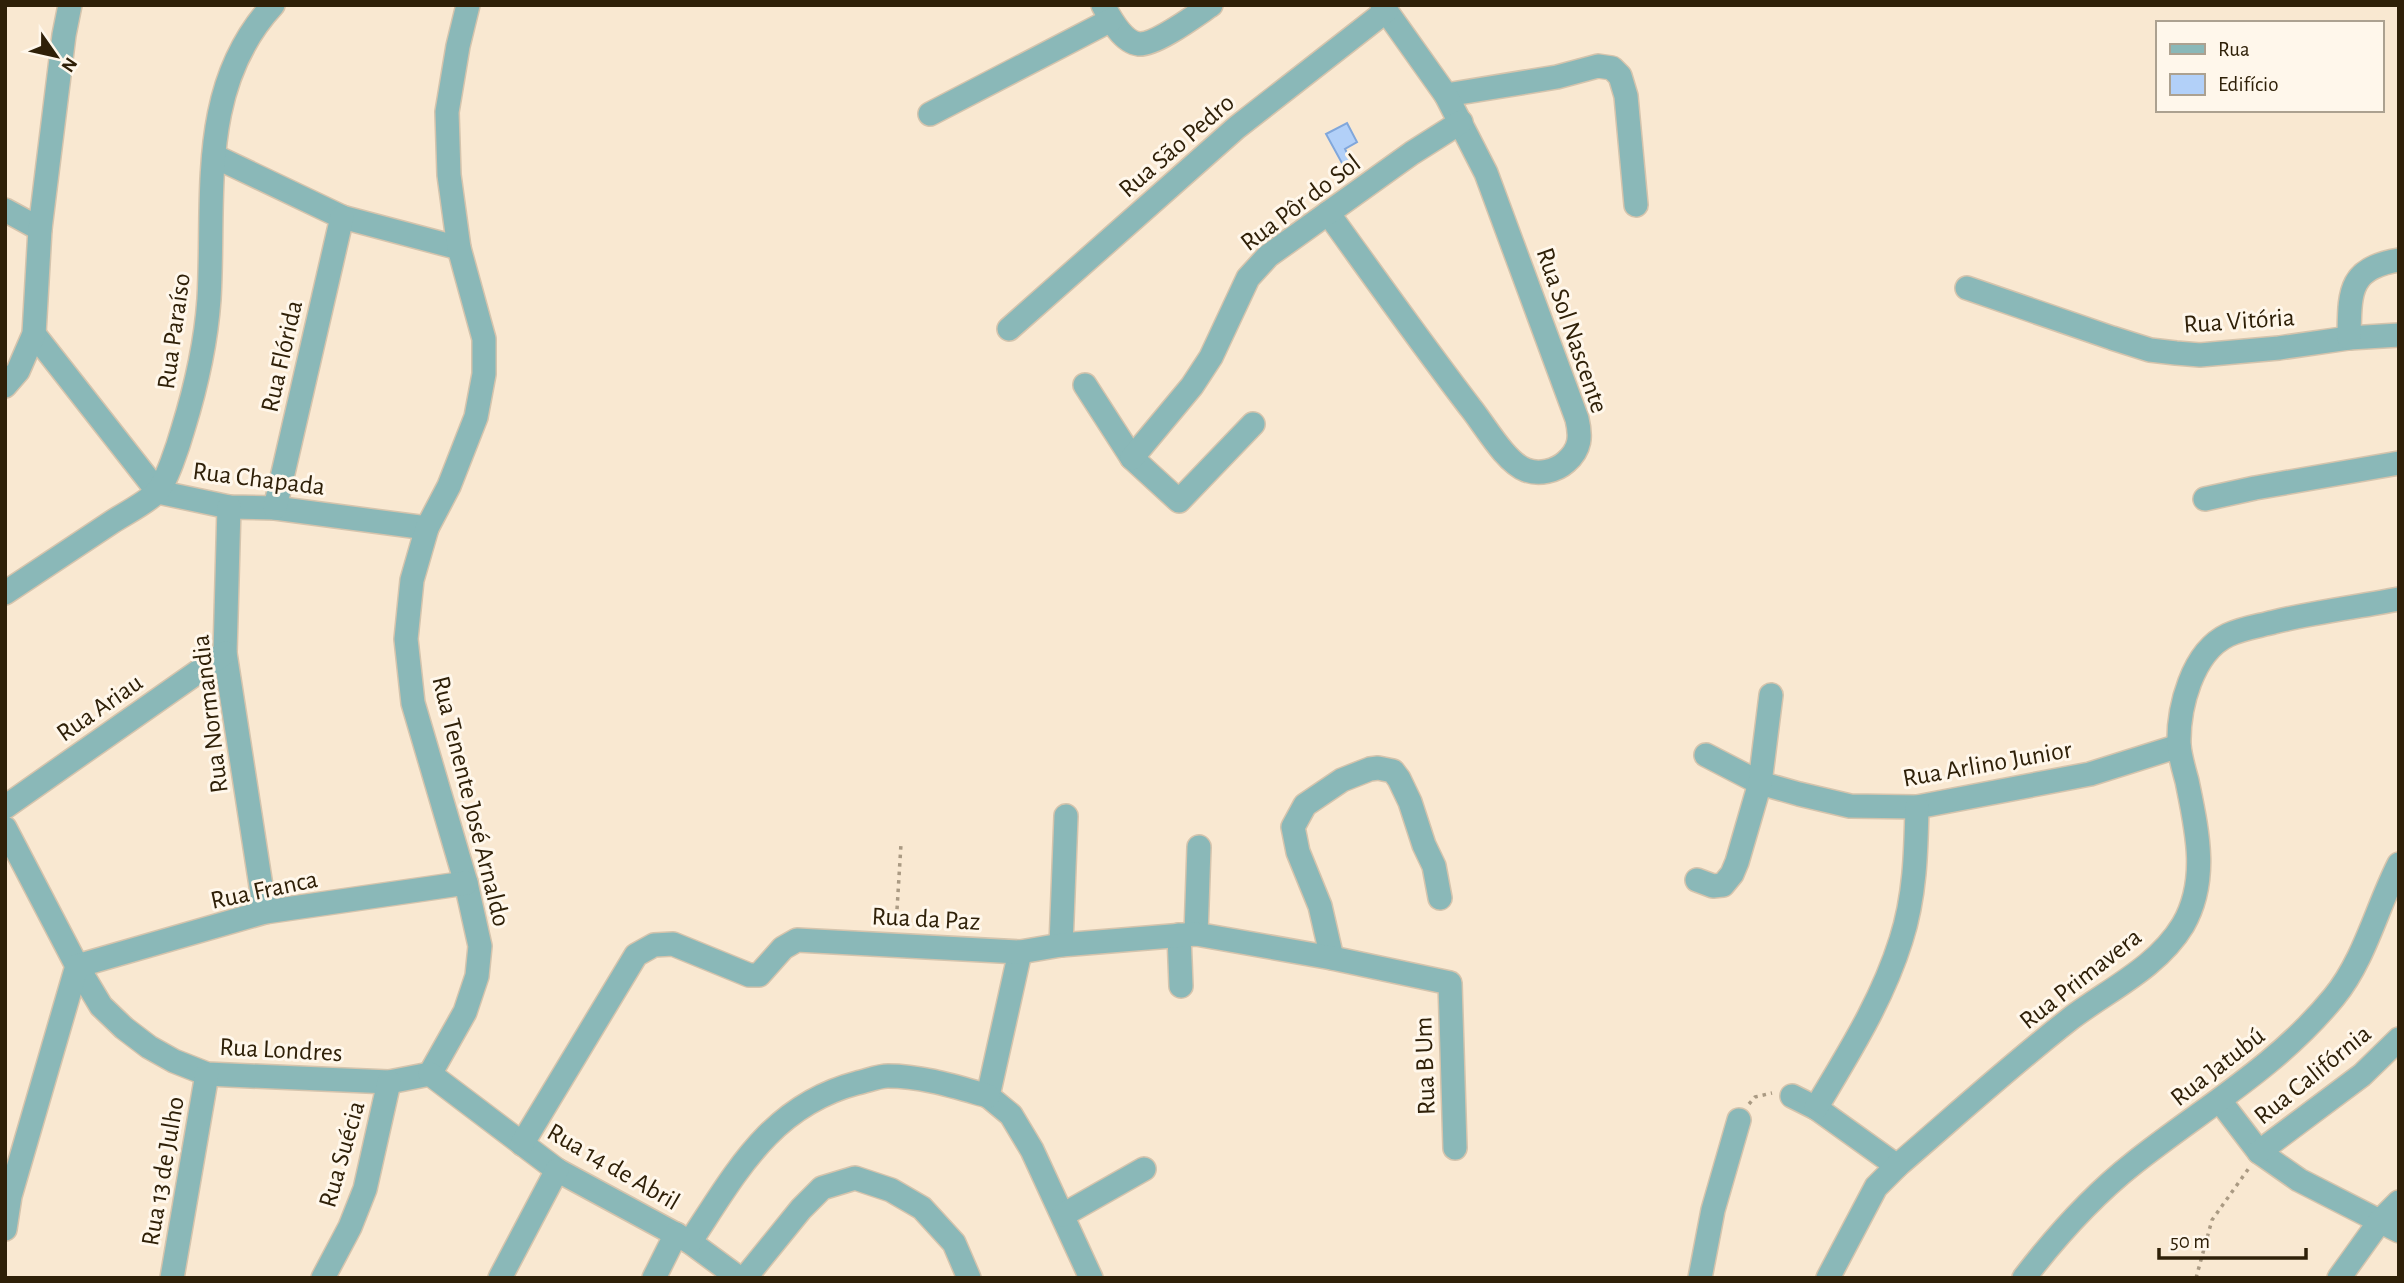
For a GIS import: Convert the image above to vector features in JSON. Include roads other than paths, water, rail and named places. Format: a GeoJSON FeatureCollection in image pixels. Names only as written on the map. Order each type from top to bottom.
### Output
{"type":"FeatureCollection","features":[{"type":"Feature","properties":{"kind":"street"},"geometry":{"type":"LineString","coordinates":[[5,386],[18,371],[34,334],[40,229],[70,5]]}},
{"type":"Feature","properties":{"kind":"street","name":"Rua Paraíso"},"geometry":{"type":"LineString","coordinates":[[158,492],[178,446],[195,391],[203,349],[209,301],[214,156],[222,95],[234,65],[258,22],[273,5]]}},
{"type":"Feature","properties":{"kind":"street","name":"Rua Tenente José Arnaldo"},"geometry":{"type":"LineString","coordinates":[[430,1074],[464,1012],[477,976],[481,946],[466,883],[413,703],[406,639],[412,580],[427,528],[449,486],[476,417],[484,374],[484,339],[459,248],[449,175],[447,112],[468,5]]}},
{"type":"Feature","properties":{"kind":"street"},"geometry":{"type":"LineString","coordinates":[[930,114],[1113,20],[1133,42],[1142,45],[1211,5]]}},
{"type":"Feature","properties":{"kind":"street","name":"Rua Sol Nascente"},"geometry":{"type":"LineString","coordinates":[[1328,213],[1506,454],[1526,470],[1540,472],[1560,467],[1577,450],[1580,441],[1577,419],[1486,173],[1446,96],[1384,8]]}},
{"type":"Feature","properties":{"kind":"street","name":"Rua São Pedro"},"geometry":{"type":"LineString","coordinates":[[1009,329],[1236,128],[1384,8]]}},
{"type":"Feature","properties":{"kind":"street"},"geometry":{"type":"LineString","coordinates":[[1446,96],[1558,77],[1598,66],[1612,68],[1620,76],[1626,96],[1636,205]]}},
{"type":"Feature","properties":{"kind":"street","name":"Rua Pôr do Sol"},"geometry":{"type":"LineString","coordinates":[[1132,458],[1192,386],[1211,357],[1248,278],[1257,267],[1412,153],[1461,122]]}},
{"type":"Feature","properties":{"kind":"street"},"geometry":{"type":"LineString","coordinates":[[214,156],[342,217],[459,248]]}},
{"type":"Feature","properties":{"kind":"street"},"geometry":{"type":"LineString","coordinates":[[5,210],[40,229]]}},
{"type":"Feature","properties":{"kind":"street","name":"Rua Flórida"},"geometry":{"type":"LineString","coordinates":[[275,508],[342,217]]}},
{"type":"Feature","properties":{"kind":"street"},"geometry":{"type":"LineString","coordinates":[[2349,338],[2353,288],[2364,274],[2378,263],[2399,260]]}},
{"type":"Feature","properties":{"kind":"street","name":"Rua Vitória"},"geometry":{"type":"LineString","coordinates":[[1967,288],[2150,350],[2176,354],[2200,355],[2399,335]]}},
{"type":"Feature","properties":{"kind":"street","name":"Rua Chapada"},"geometry":{"type":"LineString","coordinates":[[34,334],[158,492],[229,507],[275,508],[427,528]]}},
{"type":"Feature","properties":{"kind":"street"},"geometry":{"type":"LineString","coordinates":[[1085,385],[1132,458],[1179,501],[1253,424]]}},
{"type":"Feature","properties":{"kind":"street"},"geometry":{"type":"LineString","coordinates":[[2204,499],[2399,463]]}},
{"type":"Feature","properties":{"kind":"street"},"geometry":{"type":"LineString","coordinates":[[5,593],[158,492]]}},
{"type":"Feature","properties":{"kind":"street","name":"Rua Normandia"},"geometry":{"type":"LineString","coordinates":[[229,507],[225,653],[265,912]]}},
{"type":"Feature","properties":{"kind":"street","name":"Rua Primavera"},"geometry":{"type":"LineString","coordinates":[[1833,1276],[1877,1187],[2062,1026],[2146,966],[2163,951],[2181,927],[2193,906],[2197,891],[2199,854],[2196,821],[2179,746],[2192,676],[2202,657],[2227,636],[2244,629],[2399,599]]}},
{"type":"Feature","properties":{"kind":"street","name":"Rua Ariau"},"geometry":{"type":"LineString","coordinates":[[5,807],[225,653]]}},
{"type":"Feature","properties":{"kind":"street"},"geometry":{"type":"LineString","coordinates":[[1697,880],[1718,886],[1723,885],[1732,874],[1760,782],[1771,695]]}},
{"type":"Feature","properties":{"kind":"street","name":"Rua Arlino Junior"},"geometry":{"type":"LineString","coordinates":[[1706,755],[1760,782],[1850,806],[1917,807],[2090,774],[2179,746]]}},
{"type":"Feature","properties":{"kind":"street"},"geometry":{"type":"LineString","coordinates":[[1332,958],[1320,906],[1293,837],[1293,827],[1306,805],[1342,780],[1378,768],[1393,771],[1410,802],[1434,866],[1440,898]]}},
{"type":"Feature","properties":{"kind":"street"},"geometry":{"type":"LineString","coordinates":[[1816,1108],[1876,1003],[1902,940],[1912,893],[1917,807]]}},
{"type":"Feature","properties":{"kind":"street"},"geometry":{"type":"LineString","coordinates":[[1061,945],[1066,816]]}},
{"type":"Feature","properties":{"kind":"street","name":"Rua Londres"},"geometry":{"type":"LineString","coordinates":[[5,828],[77,966],[101,1006],[149,1047],[174,1061],[207,1074],[389,1082],[430,1074]]}},
{"type":"Feature","properties":{"kind":"street"},"geometry":{"type":"LineString","coordinates":[[1181,986],[1199,847]]}},
{"type":"Feature","properties":{"kind":"street","name":"Rua Jatubú"},"geometry":{"type":"LineString","coordinates":[[2024,1278],[2054,1239],[2092,1199],[2134,1163],[2220,1101],[2295,1041],[2335,995],[2358,957],[2399,864]]}},
{"type":"Feature","properties":{"kind":"street","name":"Rua Franca"},"geometry":{"type":"LineString","coordinates":[[77,966],[265,912],[466,883]]}},
{"type":"Feature","properties":{"kind":"street","name":"Rua da Paz"},"geometry":{"type":"LineString","coordinates":[[522,1144],[636,955],[654,946],[673,944],[750,975],[759,975],[783,948],[797,940],[1020,952],[1061,945],[1187,935],[1332,958],[1450,984]]}},
{"type":"Feature","properties":{"kind":"street"},"geometry":{"type":"LineString","coordinates":[[988,1097],[1020,952]]}},
{"type":"Feature","properties":{"kind":"street"},"geometry":{"type":"LineString","coordinates":[[5,1229],[10,1196],[77,966]]}},
{"type":"Feature","properties":{"kind":"street","name":"Rua B Um"},"geometry":{"type":"LineString","coordinates":[[1450,984],[1455,1148]]}},
{"type":"Feature","properties":{"kind":"street","name":"Rua Califórnia"},"geometry":{"type":"LineString","coordinates":[[2259,1152],[2362,1075],[2399,1039]]}},
{"type":"Feature","properties":{"kind":"street","name":"Rua 13 de Julho"},"geometry":{"type":"LineString","coordinates":[[172,1278],[207,1074]]}},
{"type":"Feature","properties":{"kind":"street","name":"Rua 14 de Abril"},"geometry":{"type":"LineString","coordinates":[[430,1074],[557,1170],[683,1238],[739,1278]]}},
{"type":"Feature","properties":{"kind":"street"},"geometry":{"type":"LineString","coordinates":[[654,1278],[744,1160],[773,1127],[805,1105],[838,1088],[886,1076],[941,1083],[988,1097],[1011,1115],[1032,1150],[1091,1278]]}},
{"type":"Feature","properties":{"kind":"street","name":"Rua Suécia"},"geometry":{"type":"LineString","coordinates":[[323,1278],[350,1227],[365,1189],[389,1082]]}},
{"type":"Feature","properties":{"kind":"street"},"geometry":{"type":"LineString","coordinates":[[1792,1096],[1816,1108],[1897,1167]]}},
{"type":"Feature","properties":{"kind":"street"},"geometry":{"type":"LineString","coordinates":[[2220,1101],[2259,1152],[2299,1180],[2390,1226]]}},
{"type":"Feature","properties":{"kind":"street"},"geometry":{"type":"LineString","coordinates":[[1699,1278],[1713,1210],[1740,1120]]}},
{"type":"Feature","properties":{"kind":"street"},"geometry":{"type":"LineString","coordinates":[[1063,1215],[1144,1169]]}},
{"type":"Feature","properties":{"kind":"street"},"geometry":{"type":"LineString","coordinates":[[500,1278],[557,1170]]}},
{"type":"Feature","properties":{"kind":"street"},"geometry":{"type":"LineString","coordinates":[[745,1278],[801,1209],[822,1188],[855,1178],[891,1190],[922,1208],[954,1243],[969,1278]]}},
{"type":"Feature","properties":{"kind":"street"},"geometry":{"type":"LineString","coordinates":[[2339,1278],[2390,1226],[2399,1202]]}}]}
